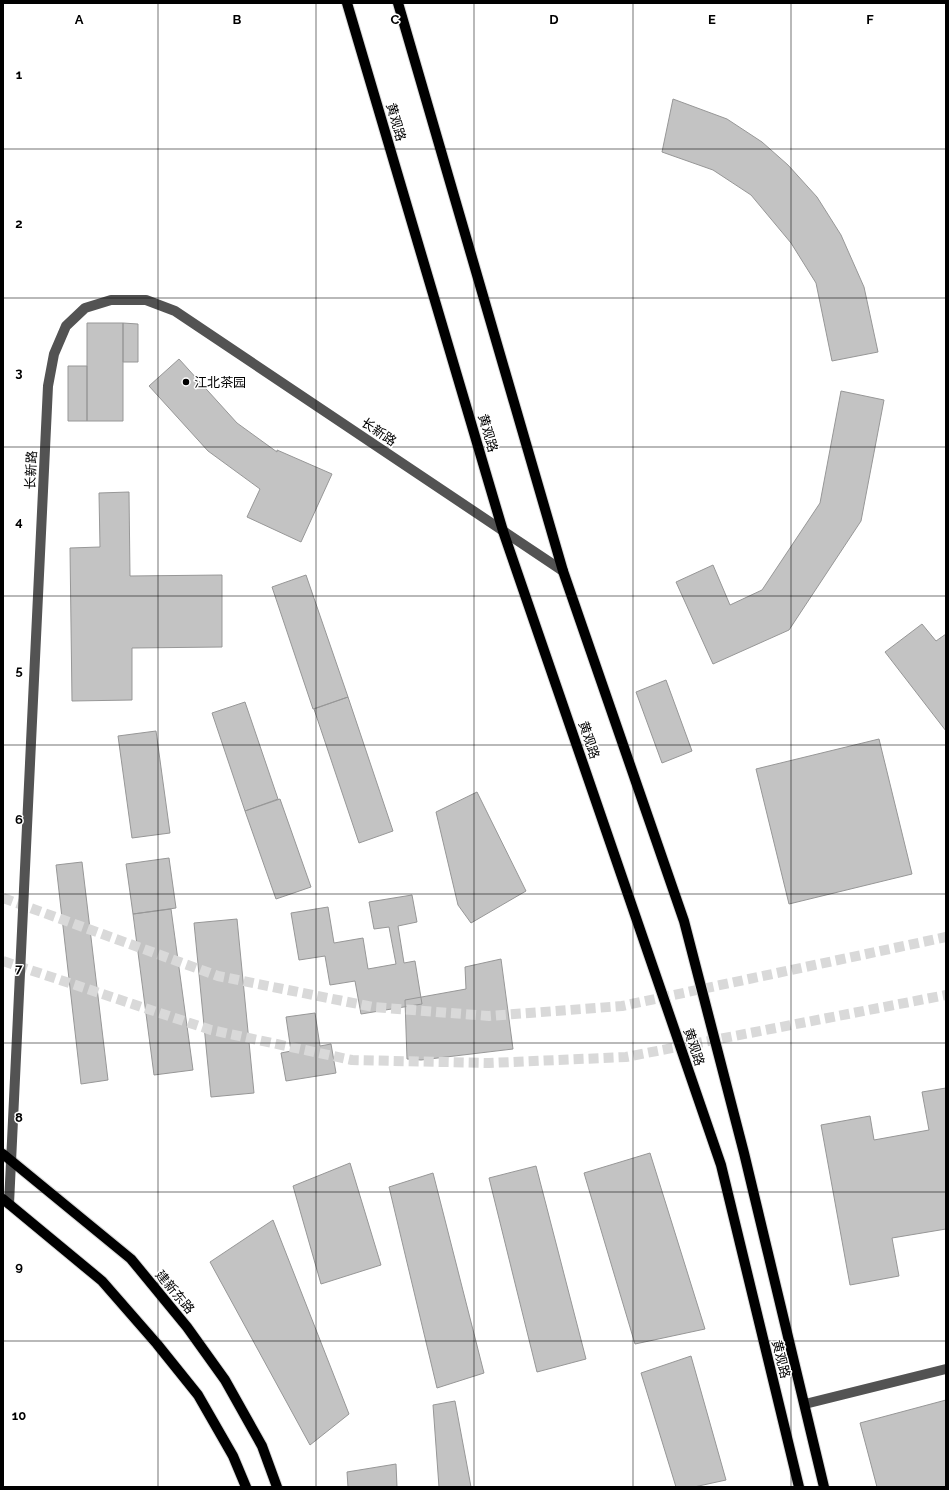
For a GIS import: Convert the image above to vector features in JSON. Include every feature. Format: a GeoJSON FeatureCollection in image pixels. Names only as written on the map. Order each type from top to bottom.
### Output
{"type":"FeatureCollection","features":[{"type":"Feature","properties":{"kind":"main road","name":"黄观路"},"geometry":{"type":"LineString","coordinates":[[347,3],[503,530],[721,1165],[799,1487]]}},
{"type":"Feature","properties":{"kind":"main road","name":"黄观路"},"geometry":{"type":"LineString","coordinates":[[398,3],[563,571],[684,921],[744,1153],[824,1487]]}},
{"type":"Feature","properties":{"kind":"main road","name":"建新东路"},"geometry":{"type":"LineString","coordinates":[[7,1157],[131,1259],[187,1326],[225,1380],[262,1446],[278,1487]]}},
{"type":"Feature","properties":{"kind":"main road"},"geometry":{"type":"LineString","coordinates":[[6,1202],[102,1281],[157,1344],[198,1396],[233,1456],[246,1487]]}},
{"type":"Feature","properties":{"kind":"street","name":"长新路"},"geometry":{"type":"LineString","coordinates":[[6,1202],[7,1157],[48,386],[54,354],[66,326],[85,308],[111,300],[146,300],[175,311],[563,571]]}},
{"type":"Feature","properties":{"kind":"street"},"geometry":{"type":"LineString","coordinates":[[805,1404],[946,1369]]}},
{"type":"Feature","properties":{"kind":"building"},"geometry":{"type":"Polygon","coordinates":[[[673,99],[727,119],[762,142],[788,165],[817,197],[841,235],[864,287],[878,352],[832,361],[816,283],[791,243],[751,195],[713,170],[662,152],[673,99]]]}},
{"type":"Feature","properties":{"kind":"building"},"geometry":{"type":"Polygon","coordinates":[[[87,323],[123,323],[123,421],[87,421],[87,323]]]}},
{"type":"Feature","properties":{"kind":"building"},"geometry":{"type":"Polygon","coordinates":[[[123,323],[138,324],[138,362],[123,362],[123,323]]]}},
{"type":"Feature","properties":{"kind":"building"},"geometry":{"type":"Polygon","coordinates":[[[179,359],[237,423],[277,452],[277,450],[332,474],[301,542],[247,517],[260,489],[208,451],[149,386],[179,359]]]}},
{"type":"Feature","properties":{"kind":"building"},"geometry":{"type":"Polygon","coordinates":[[[68,366],[87,366],[87,421],[68,421],[68,366]]]}},
{"type":"Feature","properties":{"kind":"building"},"geometry":{"type":"Polygon","coordinates":[[[841,391],[884,400],[861,521],[789,630],[713,664],[676,582],[713,565],[730,605],[762,590],[820,503],[841,391]]]}},
{"type":"Feature","properties":{"kind":"building"},"geometry":{"type":"Polygon","coordinates":[[[129,492],[130,576],[222,575],[222,647],[132,648],[132,700],[72,701],[70,548],[100,547],[99,493],[129,492]]]}},
{"type":"Feature","properties":{"kind":"building"},"geometry":{"type":"Polygon","coordinates":[[[306,575],[348,697],[313,709],[272,587],[306,575]]]}},
{"type":"Feature","properties":{"kind":"building"},"geometry":{"type":"Polygon","coordinates":[[[922,624],[936,641],[946,634],[946,731],[885,652],[922,624]]]}},
{"type":"Feature","properties":{"kind":"building"},"geometry":{"type":"Polygon","coordinates":[[[666,680],[692,751],[662,763],[636,692],[666,680]]]}},
{"type":"Feature","properties":{"kind":"building"},"geometry":{"type":"Polygon","coordinates":[[[348,697],[393,831],[359,843],[314,709],[348,697]]]}},
{"type":"Feature","properties":{"kind":"building"},"geometry":{"type":"Polygon","coordinates":[[[245,702],[278,799],[245,811],[212,713],[245,702]]]}},
{"type":"Feature","properties":{"kind":"building"},"geometry":{"type":"Polygon","coordinates":[[[156,731],[170,833],[132,838],[118,736],[156,731]]]}},
{"type":"Feature","properties":{"kind":"building"},"geometry":{"type":"Polygon","coordinates":[[[879,739],[912,874],[789,904],[756,769],[879,739]]]}},
{"type":"Feature","properties":{"kind":"building"},"geometry":{"type":"Polygon","coordinates":[[[477,792],[526,891],[471,923],[458,905],[436,812],[477,792]]]}},
{"type":"Feature","properties":{"kind":"building"},"geometry":{"type":"Polygon","coordinates":[[[280,799],[311,887],[276,899],[245,811],[280,799]]]}},
{"type":"Feature","properties":{"kind":"building"},"geometry":{"type":"Polygon","coordinates":[[[169,858],[176,908],[133,914],[126,864],[169,858]]]}},
{"type":"Feature","properties":{"kind":"building"},"geometry":{"type":"Polygon","coordinates":[[[82,862],[108,1080],[81,1084],[56,865],[82,862]]]}},
{"type":"Feature","properties":{"kind":"building"},"geometry":{"type":"Polygon","coordinates":[[[412,895],[417,922],[398,926],[404,963],[415,961],[422,1004],[361,1014],[355,981],[330,985],[325,956],[299,960],[291,913],[328,907],[334,943],[363,938],[368,969],[396,964],[389,927],[374,929],[369,902],[412,895]]]}},
{"type":"Feature","properties":{"kind":"building"},"geometry":{"type":"Polygon","coordinates":[[[171,909],[193,1070],[154,1075],[133,914],[171,909]]]}},
{"type":"Feature","properties":{"kind":"building"},"geometry":{"type":"Polygon","coordinates":[[[237,919],[254,1093],[211,1097],[194,923],[237,919]]]}},
{"type":"Feature","properties":{"kind":"building"},"geometry":{"type":"Polygon","coordinates":[[[501,959],[513,1049],[421,1060],[407,1059],[405,1000],[466,989],[465,967],[501,959]]]}},
{"type":"Feature","properties":{"kind":"building"},"geometry":{"type":"Polygon","coordinates":[[[315,1013],[320,1046],[331,1044],[336,1073],[286,1081],[281,1053],[291,1051],[286,1017],[315,1013]]]}},
{"type":"Feature","properties":{"kind":"building"},"geometry":{"type":"Polygon","coordinates":[[[946,1088],[946,1229],[892,1238],[899,1276],[850,1285],[821,1125],[870,1116],[874,1140],[929,1130],[922,1092],[946,1088]]]}},
{"type":"Feature","properties":{"kind":"building"},"geometry":{"type":"Polygon","coordinates":[[[650,1153],[705,1329],[635,1344],[584,1173],[650,1153]]]}},
{"type":"Feature","properties":{"kind":"building"},"geometry":{"type":"Polygon","coordinates":[[[350,1163],[381,1265],[321,1284],[293,1186],[350,1163]]]}},
{"type":"Feature","properties":{"kind":"building"},"geometry":{"type":"Polygon","coordinates":[[[536,1166],[586,1359],[537,1372],[489,1178],[536,1166]]]}},
{"type":"Feature","properties":{"kind":"building"},"geometry":{"type":"Polygon","coordinates":[[[433,1173],[484,1373],[437,1388],[389,1187],[433,1173]]]}},
{"type":"Feature","properties":{"kind":"building"},"geometry":{"type":"Polygon","coordinates":[[[273,1220],[349,1414],[310,1445],[210,1262],[273,1220]]]}},
{"type":"Feature","properties":{"kind":"building"},"geometry":{"type":"Polygon","coordinates":[[[691,1356],[726,1480],[694,1487],[676,1487],[641,1373],[691,1356]]]}},
{"type":"Feature","properties":{"kind":"building"},"geometry":{"type":"Polygon","coordinates":[[[946,1400],[946,1487],[877,1487],[860,1423],[946,1400]]]}},
{"type":"Feature","properties":{"kind":"building"},"geometry":{"type":"Polygon","coordinates":[[[455,1401],[471,1487],[439,1487],[433,1405],[455,1401]]]}},
{"type":"Feature","properties":{"kind":"building"},"geometry":{"type":"Polygon","coordinates":[[[396,1464],[397,1487],[348,1487],[347,1472],[396,1464]]]}},
{"type":"Feature","properties":{"kind":"tunnel"},"geometry":{"type":"LineString","coordinates":[[3,898],[218,976],[373,1007],[489,1016],[622,1006],[946,937]]}},
{"type":"Feature","properties":{"kind":"tunnel"},"geometry":{"type":"LineString","coordinates":[[3,961],[211,1030],[352,1060],[489,1063],[626,1057],[946,995]]}},
{"type":"Feature","properties":{"kind":"place","name":"江北茶园"},"geometry":{"type":"Point","coordinates":[186,382]}}]}
